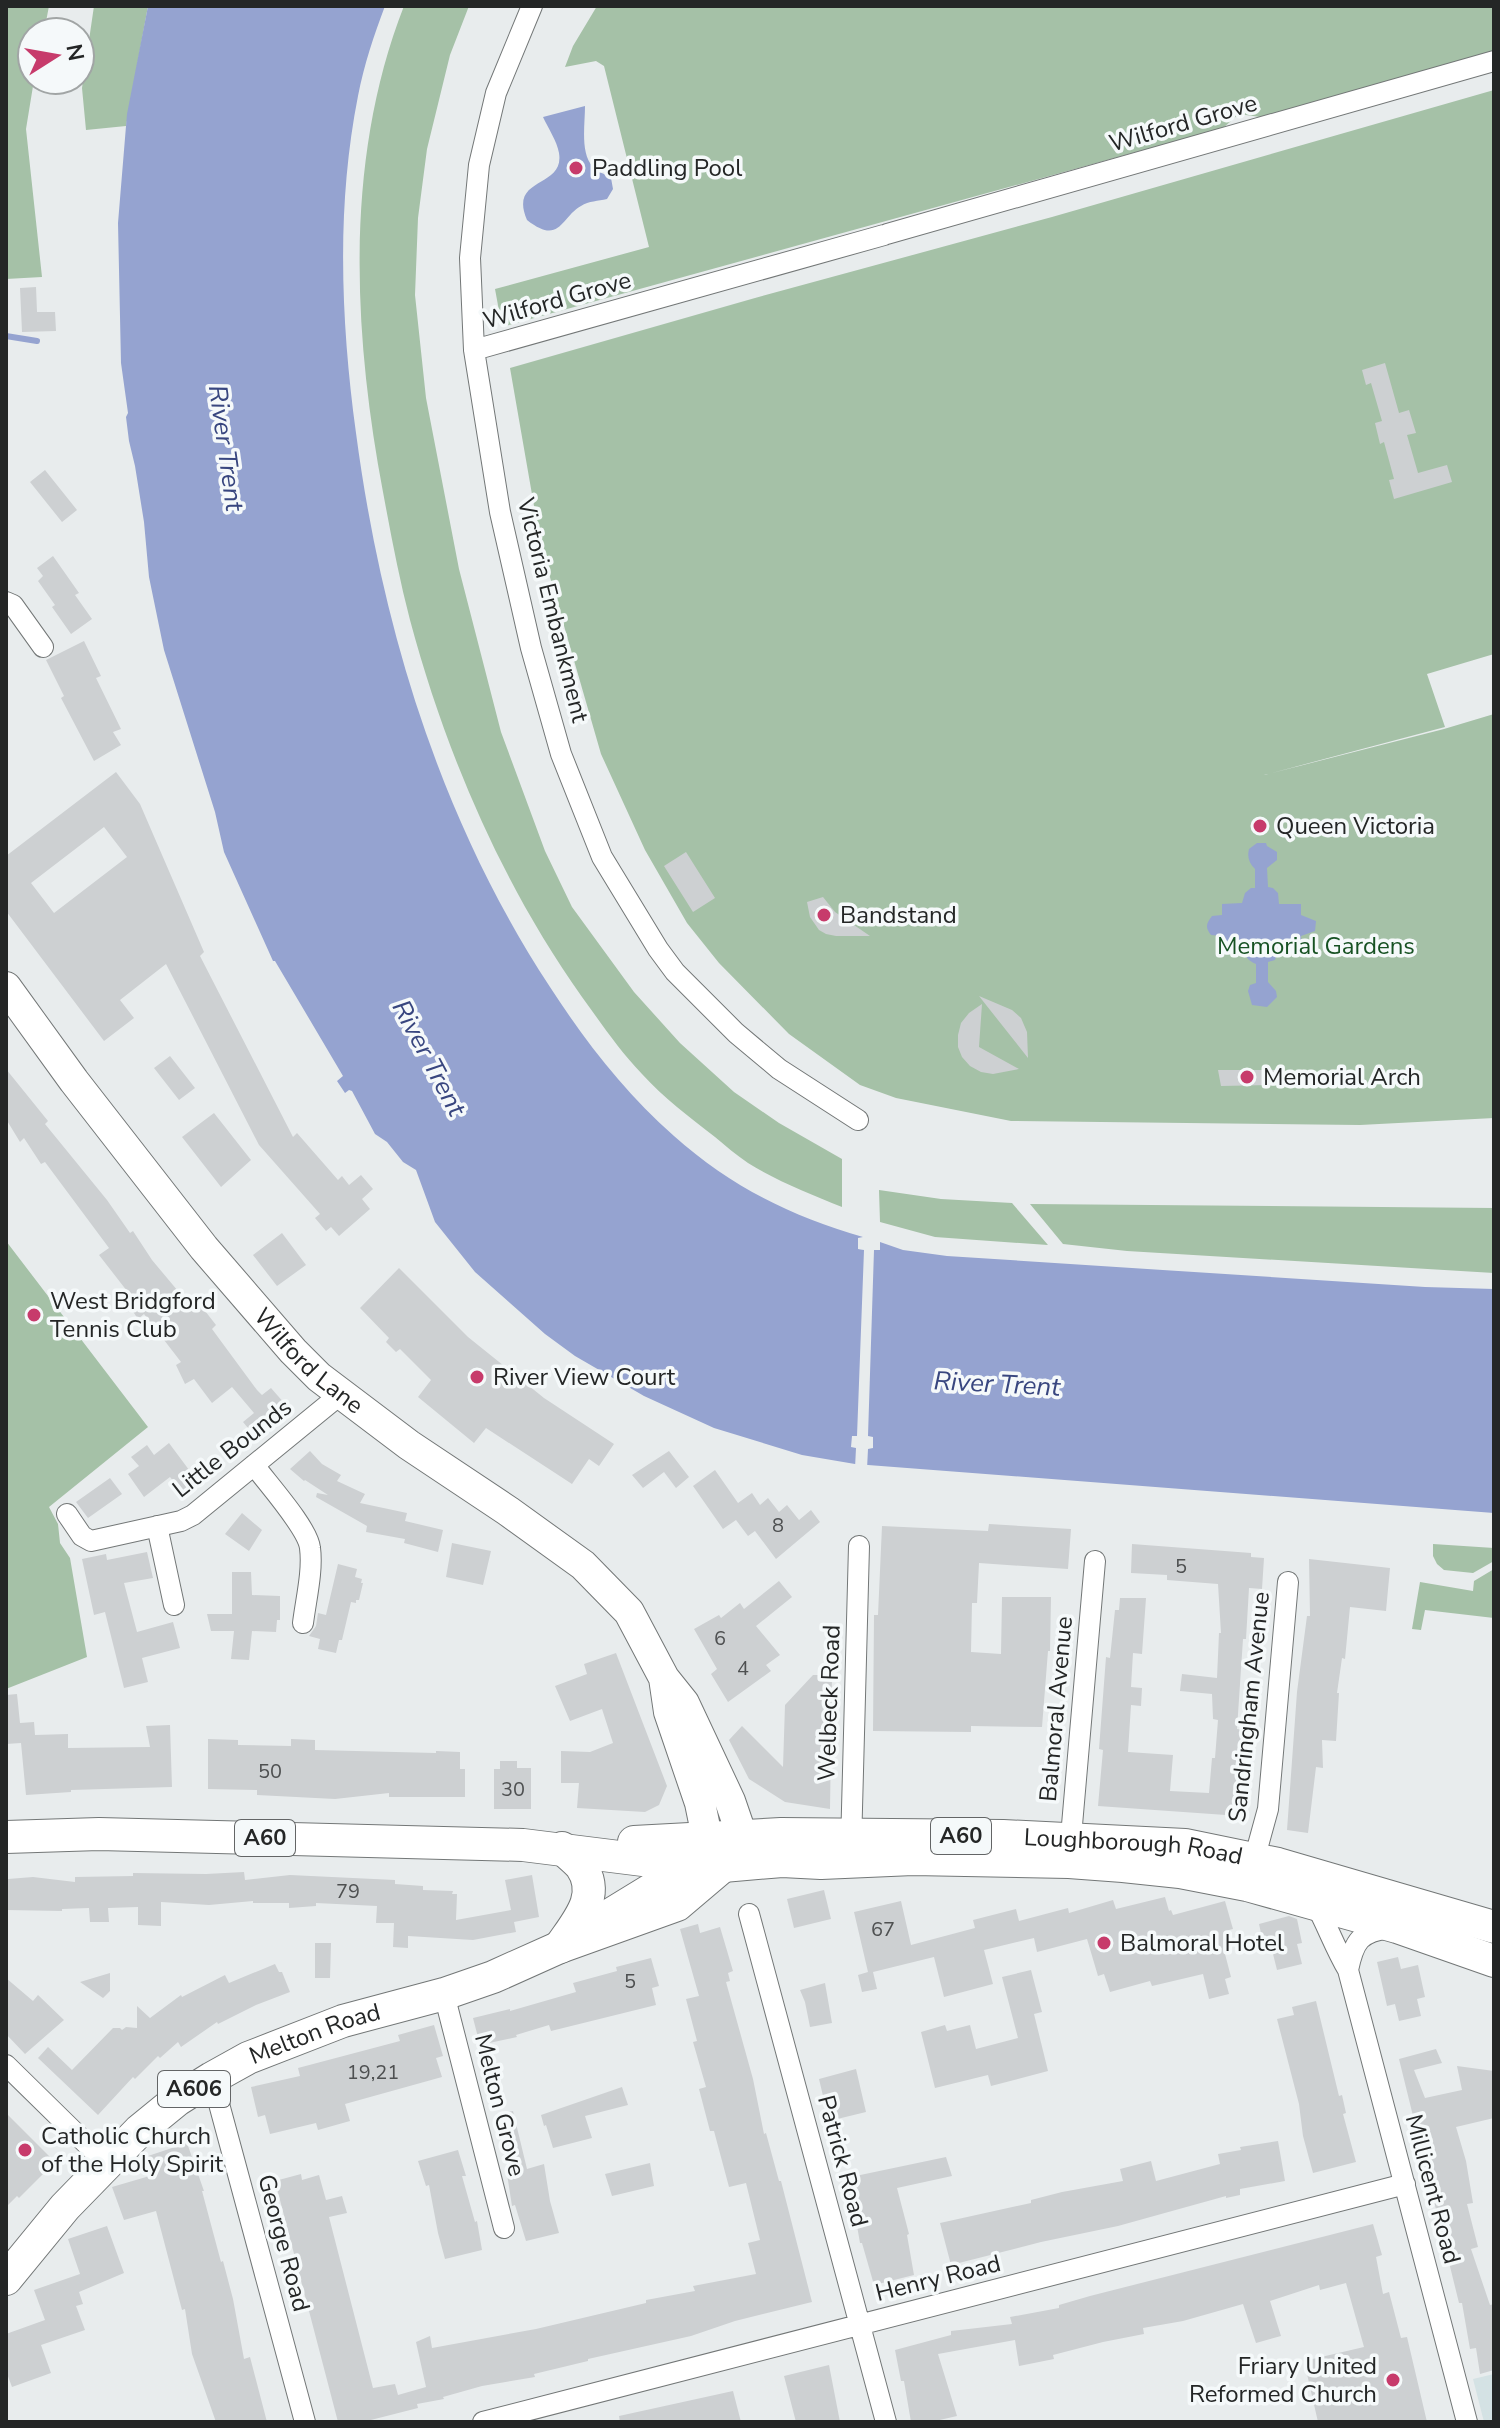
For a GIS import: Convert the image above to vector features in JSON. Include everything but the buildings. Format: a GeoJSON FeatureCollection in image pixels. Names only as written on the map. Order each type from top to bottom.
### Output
{"type":"FeatureCollection","features":[{"type":"Feature","properties":{"kind":"main road","name":"Wilford Lane"},"geometry":{"type":"LineString","coordinates":[[6,987],[74,1081],[204,1248],[293,1351],[319,1377],[409,1445],[583,1565],[629,1612],[664,1678],[684,1703],[730,1801],[742,1836]]}},
{"type":"Feature","properties":{"kind":"main road","name":"Wilford Lane"},"geometry":{"type":"LineString","coordinates":[[664,1678],[669,1712],[700,1803],[699,1850]]}},
{"type":"Feature","properties":{"kind":"main road","name":"Loughborough Road"},"geometry":{"type":"LineString","coordinates":[[6,1837],[99,1834],[523,1845],[643,1860],[699,1850],[742,1836],[841,1853]]}},
{"type":"Feature","properties":{"kind":"main road"},"geometry":{"type":"LineString","coordinates":[[723,1866],[742,1836]]}},
{"type":"Feature","properties":{"kind":"main road","name":"Loughborough Road"},"geometry":{"type":"LineString","coordinates":[[523,1845],[656,1841],[699,1850],[723,1866],[841,1853],[1070,1850],[1180,1872],[1251,1871],[1494,1927]]}},
{"type":"Feature","properties":{"kind":"main road"},"geometry":{"type":"LineString","coordinates":[[560,1947],[587,1908],[589,1885],[581,1867],[562,1848]]}},
{"type":"Feature","properties":{"kind":"main road","name":"Melton Road"},"geometry":{"type":"LineString","coordinates":[[560,1947],[672,1877],[699,1850]]}},
{"type":"Feature","properties":{"kind":"main road","name":"Loughborough Road"},"geometry":{"type":"LineString","coordinates":[[677,1905],[757,1883],[796,1876],[841,1853]]}},
{"type":"Feature","properties":{"kind":"main road","name":"Melton Road"},"geometry":{"type":"LineString","coordinates":[[6,2279],[106,2163],[177,2100],[212,2078],[273,2047],[343,2021],[444,1994],[493,1977],[560,1947],[677,1905],[723,1866]]}},
{"type":"Feature","properties":{"kind":"main road","name":"Loughborough Road"},"geometry":{"type":"LineString","coordinates":[[1251,1871],[1315,1903],[1397,1927],[1494,1961]]}},
{"type":"Feature","properties":{"kind":"street","name":"Victoria Embankment"},"geometry":{"type":"LineString","coordinates":[[532,6],[496,93],[479,165],[470,258],[474,350],[500,512],[531,648],[561,754],[602,857],[658,949],[695,994],[736,1033],[779,1069],[858,1120]]}},
{"type":"Feature","properties":{"kind":"street","name":"Wilford Grove"},"geometry":{"type":"LineString","coordinates":[[474,350],[1494,61]]}},
{"type":"Feature","properties":{"kind":"street"},"geometry":{"type":"LineString","coordinates":[[6,602],[13,605],[43,647]]}},
{"type":"Feature","properties":{"kind":"street","name":"Little Bounds"},"geometry":{"type":"LineString","coordinates":[[67,1514],[82,1536],[91,1541],[181,1521],[193,1515],[341,1394]]}},
{"type":"Feature","properties":{"kind":"street"},"geometry":{"type":"LineString","coordinates":[[254,1465],[304,1531],[310,1544],[303,1623]]}},
{"type":"Feature","properties":{"kind":"street"},"geometry":{"type":"LineString","coordinates":[[157,1526],[174,1605]]}},
{"type":"Feature","properties":{"kind":"street","name":"Welbeck Road"},"geometry":{"type":"LineString","coordinates":[[841,1853],[859,1546]]}},
{"type":"Feature","properties":{"kind":"street","name":"Balmoral Avenue"},"geometry":{"type":"LineString","coordinates":[[1070,1850],[1095,1561]]}},
{"type":"Feature","properties":{"kind":"street","name":"Sandringham Avenue"},"geometry":{"type":"LineString","coordinates":[[1251,1871],[1268,1809],[1288,1582]]}},
{"type":"Feature","properties":{"kind":"street","name":"Millicent Road"},"geometry":{"type":"LineString","coordinates":[[1315,1903],[1348,1970],[1467,2422]]}},
{"type":"Feature","properties":{"kind":"street","name":"Patrick Road"},"geometry":{"type":"LineString","coordinates":[[749,1914],[886,2422]]}},
{"type":"Feature","properties":{"kind":"street"},"geometry":{"type":"LineString","coordinates":[[1348,1970],[1355,1944],[1362,1937],[1371,1931],[1397,1927]]}},
{"type":"Feature","properties":{"kind":"street","name":"Melton Grove"},"geometry":{"type":"LineString","coordinates":[[444,1994],[504,2228]]}},
{"type":"Feature","properties":{"kind":"street"},"geometry":{"type":"LineString","coordinates":[[6,2065],[106,2163]]}},
{"type":"Feature","properties":{"kind":"street","name":"George Road"},"geometry":{"type":"LineString","coordinates":[[212,2078],[305,2422]]}},
{"type":"Feature","properties":{"kind":"street","name":"Henry Road"},"geometry":{"type":"LineString","coordinates":[[483,2422],[1405,2184]]}},
{"type":"Feature","properties":{"kind":"shaded area"},"geometry":{"type":"Polygon","coordinates":[[[1494,2374],[1494,2422],[1484,2422],[1473,2379],[1494,2374]]]}},
{"type":"Feature","properties":{"kind":"green space"},"geometry":{"type":"Polygon","coordinates":[[[6,6],[49,6],[47,16],[16,16],[16,96],[31,96],[26,129],[42,277],[6,279],[6,6]]]}},
{"type":"Feature","properties":{"kind":"green space"},"geometry":{"type":"Polygon","coordinates":[[[94,6],[148,6],[126,126],[86,130],[83,96],[96,96],[96,16],[93,16],[94,6]]]}},
{"type":"Feature","properties":{"kind":"green space"},"geometry":{"type":"Polygon","coordinates":[[[404,6],[469,6],[450,55],[427,149],[418,218],[415,295],[426,398],[459,569],[501,732],[545,851],[572,907],[634,992],[680,1043],[734,1092],[779,1123],[842,1159],[842,1207],[759,1170],[744,1160],[668,1099],[626,1056],[582,997],[526,909],[480,816],[441,720],[410,620],[392,540],[373,431],[361,308],[363,185],[371,124],[385,64],[404,6]]]}},
{"type":"Feature","properties":{"kind":"green space"},"geometry":{"type":"Polygon","coordinates":[[[597,6],[1494,6],[1494,51],[1260,117],[1239,114],[1223,128],[502,327],[495,289],[649,247],[604,66],[596,61],[565,67],[573,46],[597,6]]]}},
{"type":"Feature","properties":{"kind":"green space","name":"Memorial Gardens"},"geometry":{"type":"Polygon","coordinates":[[[1494,90],[1494,654],[1427,674],[1445,727],[1264,775],[1444,729],[1494,714],[1494,1118],[1360,1125],[1011,1121],[896,1098],[860,1085],[789,1034],[719,963],[687,923],[645,850],[601,754],[541,546],[510,368],[1494,90]]]}},
{"type":"Feature","properties":{"kind":"green space"},"geometry":{"type":"Polygon","coordinates":[[[879,1190],[941,1199],[1012,1203],[1048,1245],[935,1237],[880,1222],[879,1190]]]}},
{"type":"Feature","properties":{"kind":"green space"},"geometry":{"type":"Polygon","coordinates":[[[1030,1204],[1494,1208],[1494,1273],[1127,1251],[1063,1244],[1030,1204]]]}},
{"type":"Feature","properties":{"kind":"green space","name":"West Bridgford Tennis Club"},"geometry":{"type":"Polygon","coordinates":[[[6,1241],[148,1427],[49,1507],[58,1524],[60,1543],[70,1558],[87,1657],[6,1689],[6,1241]]]}},
{"type":"Feature","properties":{"kind":"green space"},"geometry":{"type":"Polygon","coordinates":[[[1433,1544],[1494,1548],[1494,1561],[1473,1573],[1444,1570],[1433,1556],[1433,1544]]]}},
{"type":"Feature","properties":{"kind":"green space"},"geometry":{"type":"Polygon","coordinates":[[[1494,1569],[1494,1618],[1425,1610],[1421,1630],[1412,1629],[1420,1582],[1473,1591],[1474,1581],[1494,1569]]]}},
{"type":"Feature","properties":{"kind":"water","name":"River Trent"},"geometry":{"type":"Polygon","coordinates":[[[148,6],[385,6],[363,73],[351,138],[343,264],[347,349],[356,433],[382,579],[422,721],[477,858],[511,924],[550,987],[622,1084],[674,1136],[717,1170],[763,1198],[811,1220],[863,1237],[858,1249],[879,1250],[880,1242],[903,1250],[947,1256],[1494,1289],[1494,1513],[855,1464],[802,1455],[714,1428],[644,1396],[575,1356],[545,1334],[475,1272],[435,1222],[416,1170],[403,1162],[387,1142],[375,1134],[352,1091],[345,1093],[337,1081],[343,1076],[273,961],[224,852],[215,812],[164,650],[149,577],[121,363],[118,223],[127,114],[148,6]]]}},
{"type":"Feature","properties":{"kind":"water","name":"Paddling Pool"},"geometry":{"type":"Polygon","coordinates":[[[585,106],[586,154],[593,167],[611,178],[613,189],[607,199],[584,204],[559,227],[547,230],[538,227],[527,220],[523,206],[525,196],[559,164],[558,148],[543,117],[585,106]]]}},
{"type":"Feature","properties":{"kind":"water"},"geometry":{"type":"Polygon","coordinates":[[[1257,843],[1266,843],[1277,852],[1277,860],[1267,868],[1268,887],[1278,893],[1279,904],[1301,904],[1301,915],[1316,921],[1315,931],[1301,936],[1302,946],[1280,946],[1275,960],[1268,962],[1268,982],[1277,997],[1267,1007],[1252,1005],[1248,991],[1250,985],[1256,983],[1256,964],[1247,958],[1244,947],[1221,947],[1221,936],[1211,935],[1207,928],[1212,916],[1222,915],[1222,904],[1242,903],[1245,893],[1255,888],[1255,869],[1248,855],[1249,849],[1257,843]]]}},
{"type":"Feature","properties":{"kind":"pier"},"geometry":{"type":"Polygon","coordinates":[[[862,1232],[867,1237],[862,1245],[876,1246],[876,1241],[880,1242],[880,1250],[874,1250],[868,1436],[873,1437],[873,1448],[868,1449],[867,1469],[855,1468],[856,1448],[851,1447],[852,1436],[857,1436],[864,1250],[858,1249],[858,1238],[863,1237],[862,1232]]]}},
{"type":"Feature","properties":{"kind":"waterway"},"geometry":{"type":"LineString","coordinates":[[6,336],[37,341]]}},
{"type":"Feature","properties":{"kind":"place","name":"Paddling Pool"},"geometry":{"type":"Point","coordinates":[576,168]}},
{"type":"Feature","properties":{"kind":"place","name":"Queen Victoria"},"geometry":{"type":"Point","coordinates":[1260,826]}},
{"type":"Feature","properties":{"kind":"place","name":"Bandstand"},"geometry":{"type":"Point","coordinates":[824,915]}},
{"type":"Feature","properties":{"kind":"place","name":"Memorial Arch"},"geometry":{"type":"Point","coordinates":[1247,1077]}},
{"type":"Feature","properties":{"kind":"place","name":"West Bridgford Tennis Club"},"geometry":{"type":"Point","coordinates":[34,1315]}},
{"type":"Feature","properties":{"kind":"place","name":"River View Court"},"geometry":{"type":"Point","coordinates":[477,1377]}},
{"type":"Feature","properties":{"kind":"place","name":"Balmoral Hotel"},"geometry":{"type":"Point","coordinates":[1104,1943]}},
{"type":"Feature","properties":{"kind":"place","name":"Catholic Church of the Holy Spirit"},"geometry":{"type":"Point","coordinates":[25,2150]}},
{"type":"Feature","properties":{"kind":"place","name":"Friary United Reformed Church"},"geometry":{"type":"Point","coordinates":[1393,2380]}}]}
